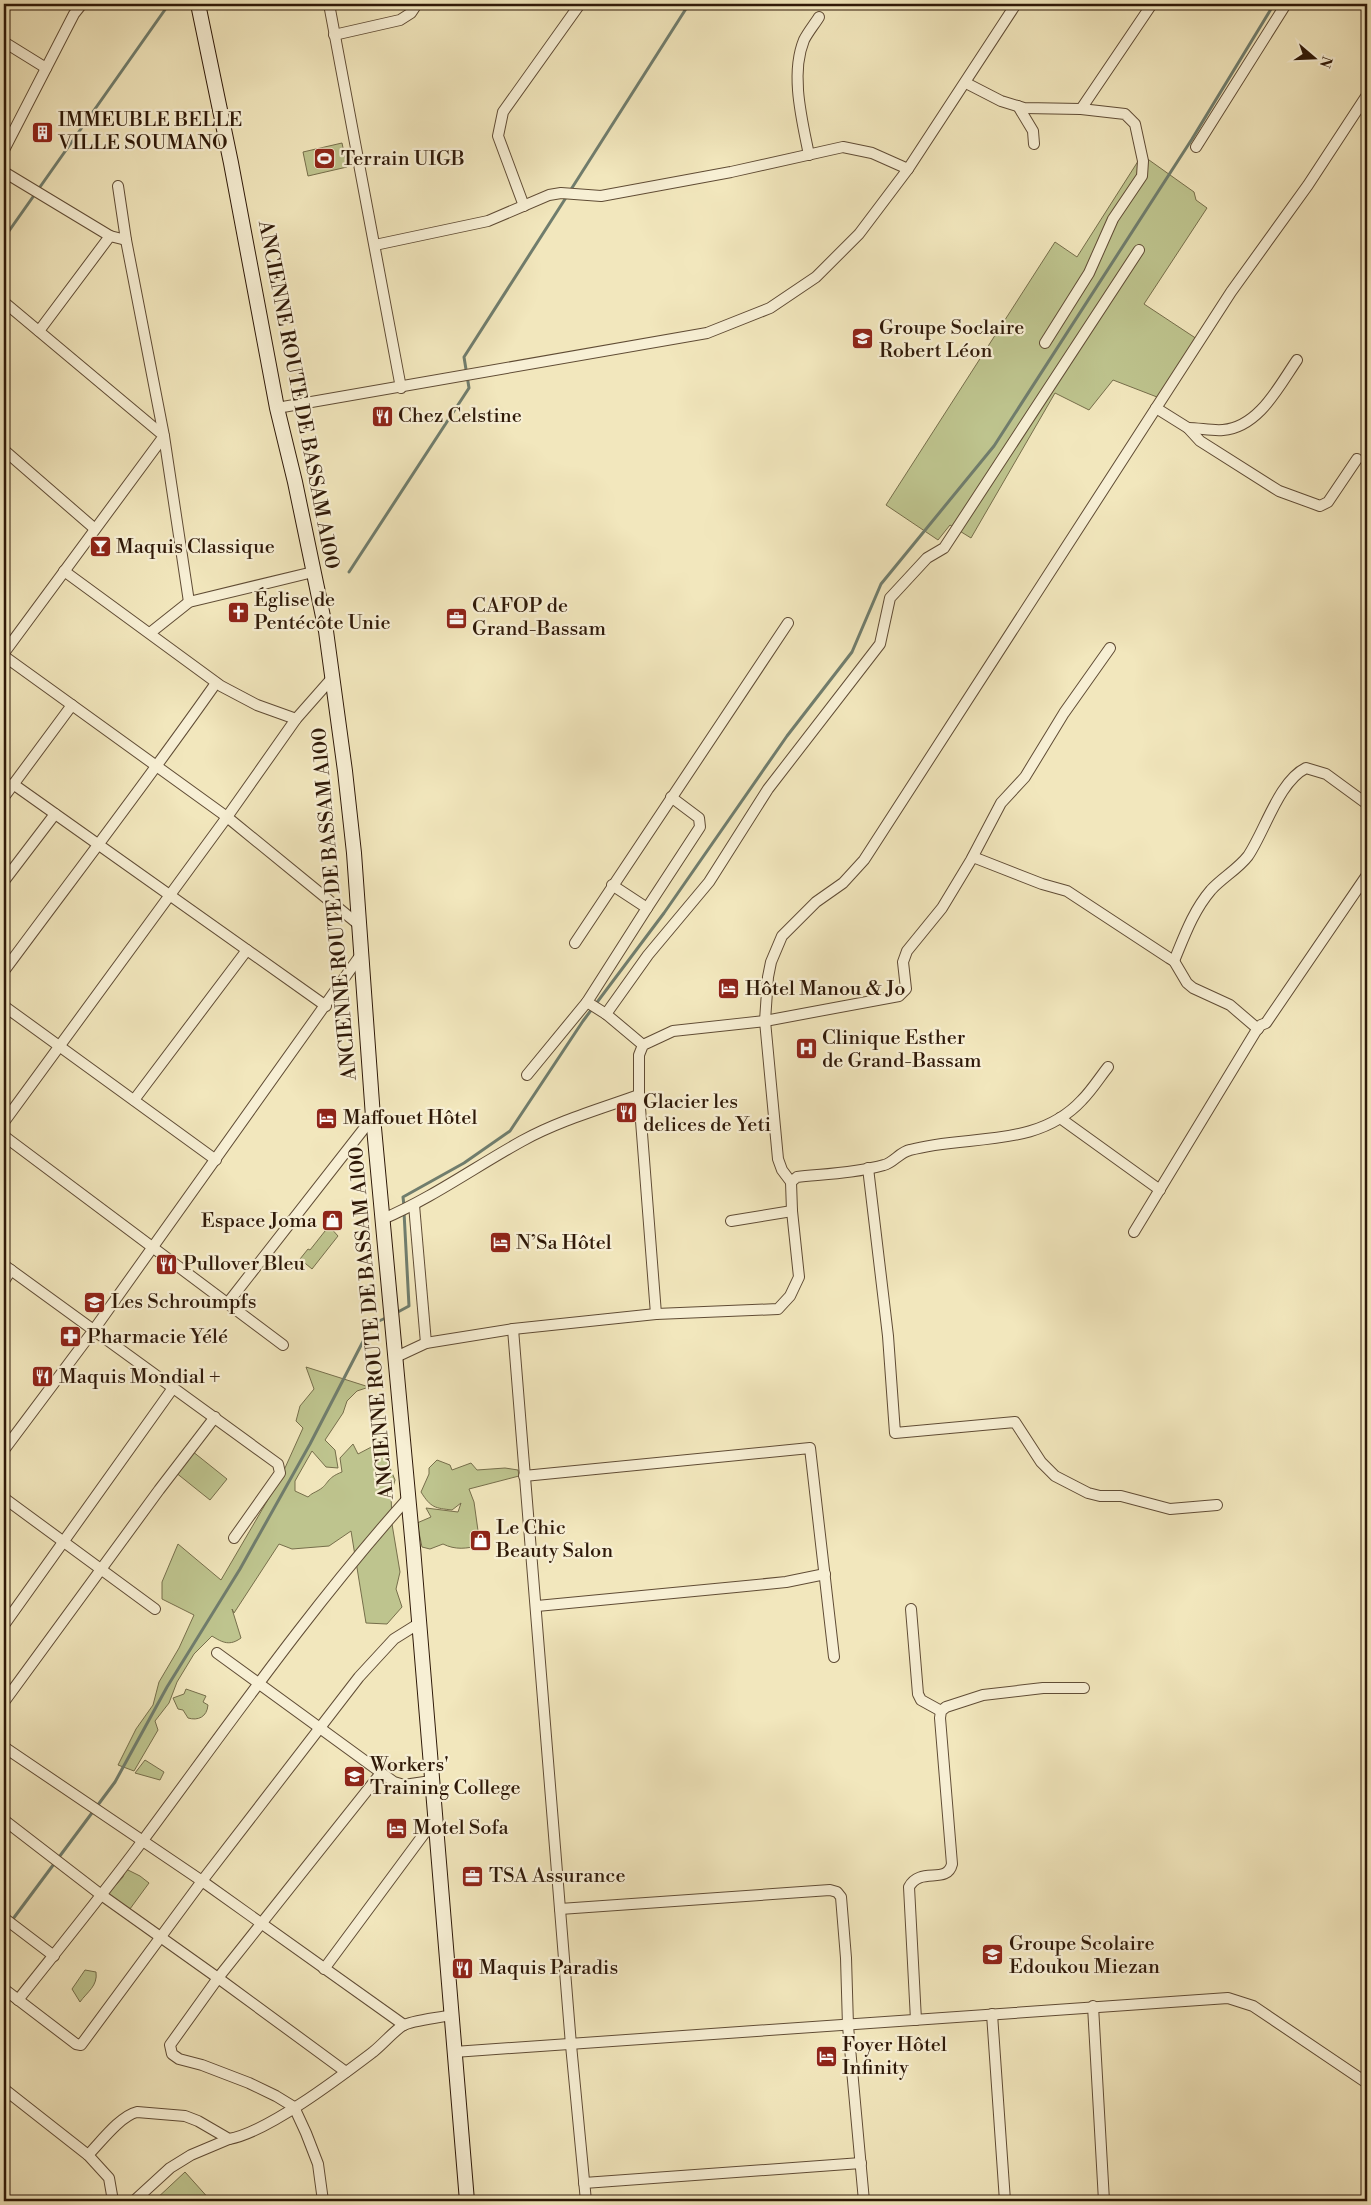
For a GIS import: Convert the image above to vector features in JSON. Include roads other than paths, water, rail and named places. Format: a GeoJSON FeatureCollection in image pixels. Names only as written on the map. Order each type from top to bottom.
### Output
{"type":"FeatureCollection","features":[{"type":"Feature","properties":{"kind":"main road","name":"ANCIENNE ROUTE DE BASSAM A100"},"geometry":{"type":"LineString","coordinates":[[198,4],[231,163],[277,408],[295,482],[333,677],[347,790],[373,1117],[409,1497],[466,2201]]}},
{"type":"Feature","properties":{"kind":"street"},"geometry":{"type":"LineString","coordinates":[[4,150],[74,14],[82,4]]}},
{"type":"Feature","properties":{"kind":"street"},"geometry":{"type":"LineString","coordinates":[[329,4],[401,388]]}},
{"type":"Feature","properties":{"kind":"street"},"geometry":{"type":"LineString","coordinates":[[334,35],[400,20],[411,14],[417,4]]}},
{"type":"Feature","properties":{"kind":"street"},"geometry":{"type":"LineString","coordinates":[[524,206],[498,136],[503,112],[580,4]]}},
{"type":"Feature","properties":{"kind":"street"},"geometry":{"type":"LineString","coordinates":[[277,408],[401,388],[706,333],[739,322],[770,308],[816,277],[859,234],[908,169],[1016,4]]}},
{"type":"Feature","properties":{"kind":"street"},"geometry":{"type":"LineString","coordinates":[[1081,109],[1152,4]]}},
{"type":"Feature","properties":{"kind":"street"},"geometry":{"type":"LineString","coordinates":[[1196,147],[1286,4]]}},
{"type":"Feature","properties":{"kind":"street"},"geometry":{"type":"LineString","coordinates":[[809,155],[803,125],[798,67],[805,38],[819,18]]}},
{"type":"Feature","properties":{"kind":"street"},"geometry":{"type":"LineString","coordinates":[[4,42],[46,68]]}},
{"type":"Feature","properties":{"kind":"street"},"geometry":{"type":"LineString","coordinates":[[966,82],[1001,102],[1024,108],[1081,109],[1125,114],[1135,124],[1143,168],[1142,176],[1110,224],[1088,273],[1045,343]]}},
{"type":"Feature","properties":{"kind":"street"},"geometry":{"type":"LineString","coordinates":[[396,1357],[426,1342],[513,1329],[656,1314],[778,1309],[790,1296],[798,1277],[791,1182],[782,1170],[778,1160],[765,1021],[768,977],[775,951],[782,936],[816,902],[843,883],[864,860],[1231,292],[1308,185],[1367,95]]}},
{"type":"Feature","properties":{"kind":"street"},"geometry":{"type":"LineString","coordinates":[[1018,106],[1032,131],[1034,144]]}},
{"type":"Feature","properties":{"kind":"street"},"geometry":{"type":"LineString","coordinates":[[375,245],[488,220],[555,194],[601,196],[731,172],[843,147],[857,149],[892,161],[908,169]]}},
{"type":"Feature","properties":{"kind":"street"},"geometry":{"type":"LineString","coordinates":[[4,172],[110,236],[126,240]]}},
{"type":"Feature","properties":{"kind":"street"},"geometry":{"type":"LineString","coordinates":[[118,186],[126,240],[164,436],[189,602]]}},
{"type":"Feature","properties":{"kind":"street"},"geometry":{"type":"LineString","coordinates":[[40,331],[110,236]]}},
{"type":"Feature","properties":{"kind":"street"},"geometry":{"type":"LineString","coordinates":[[606,1014],[648,956],[708,882],[768,789],[880,644],[890,598],[927,558],[944,548],[1139,250]]}},
{"type":"Feature","properties":{"kind":"street"},"geometry":{"type":"LineString","coordinates":[[4,302],[164,436]]}},
{"type":"Feature","properties":{"kind":"street"},"geometry":{"type":"LineString","coordinates":[[1188,428],[1222,430],[1239,426],[1255,416],[1266,404],[1297,360]]}},
{"type":"Feature","properties":{"kind":"street"},"geometry":{"type":"LineString","coordinates":[[1156,408],[1188,428],[1200,441],[1279,492],[1320,506],[1328,502],[1356,459]]}},
{"type":"Feature","properties":{"kind":"street"},"geometry":{"type":"LineString","coordinates":[[164,436],[4,654],[227,817],[358,924]]}},
{"type":"Feature","properties":{"kind":"street"},"geometry":{"type":"LineString","coordinates":[[5,455],[95,529]]}},
{"type":"Feature","properties":{"kind":"street"},"geometry":{"type":"LineString","coordinates":[[64,571],[216,682],[257,705],[296,719]]}},
{"type":"Feature","properties":{"kind":"street"},"geometry":{"type":"LineString","coordinates":[[150,633],[189,602],[312,572]]}},
{"type":"Feature","properties":{"kind":"street"},"geometry":{"type":"LineString","coordinates":[[575,943],[788,623]]}},
{"type":"Feature","properties":{"kind":"street"},"geometry":{"type":"LineString","coordinates":[[656,1314],[639,1096],[639,1054],[643,1045],[673,1031],[765,1021],[899,996],[906,989],[903,962],[907,951],[942,908],[973,857],[1002,803],[1025,777],[1064,713],[1110,648]]}},
{"type":"Feature","properties":{"kind":"street"},"geometry":{"type":"LineString","coordinates":[[4,1122],[227,817],[296,719],[333,677]]}},
{"type":"Feature","properties":{"kind":"street"},"geometry":{"type":"LineString","coordinates":[[4,972],[98,843],[157,767],[216,682]]}},
{"type":"Feature","properties":{"kind":"street"},"geometry":{"type":"LineString","coordinates":[[4,797],[72,705]]}},
{"type":"Feature","properties":{"kind":"street"},"geometry":{"type":"LineString","coordinates":[[1174,961],[1192,918],[1211,891],[1247,858],[1287,786],[1298,772],[1306,768],[1326,774],[1367,804]]}},
{"type":"Feature","properties":{"kind":"street"},"geometry":{"type":"LineString","coordinates":[[13,784],[171,894],[326,1006]]}},
{"type":"Feature","properties":{"kind":"street"},"geometry":{"type":"LineString","coordinates":[[527,1075],[587,1002],[698,833],[700,827],[699,818],[672,797]]}},
{"type":"Feature","properties":{"kind":"street"},"geometry":{"type":"LineString","coordinates":[[4,882],[55,814]]}},
{"type":"Feature","properties":{"kind":"street"},"geometry":{"type":"LineString","coordinates":[[973,857],[1033,881],[1067,891],[1174,961],[1193,988],[1230,1005],[1258,1029]]}},
{"type":"Feature","properties":{"kind":"street"},"geometry":{"type":"LineString","coordinates":[[1134,1232],[1258,1029],[1266,1023],[1367,875]]}},
{"type":"Feature","properties":{"kind":"street"},"geometry":{"type":"LineString","coordinates":[[612,885],[647,908]]}},
{"type":"Feature","properties":{"kind":"street"},"geometry":{"type":"LineString","coordinates":[[134,1100],[248,950]]}},
{"type":"Feature","properties":{"kind":"street"},"geometry":{"type":"LineString","coordinates":[[4,1450],[93,1331],[360,956]]}},
{"type":"Feature","properties":{"kind":"street"},"geometry":{"type":"LineString","coordinates":[[587,1002],[606,1014],[643,1045]]}},
{"type":"Feature","properties":{"kind":"street"},"geometry":{"type":"LineString","coordinates":[[4,1006],[216,1160]]}},
{"type":"Feature","properties":{"kind":"street"},"geometry":{"type":"LineString","coordinates":[[791,1182],[797,1177],[886,1165],[908,1150],[942,1144],[1000,1139],[1039,1129],[1060,1118],[1082,1100],[1108,1066]]}},
{"type":"Feature","properties":{"kind":"street"},"geometry":{"type":"LineString","coordinates":[[382,1218],[414,1205],[523,1140],[560,1124],[639,1096]]}},
{"type":"Feature","properties":{"kind":"street"},"geometry":{"type":"LineString","coordinates":[[228,1304],[373,1117]]}},
{"type":"Feature","properties":{"kind":"street"},"geometry":{"type":"LineString","coordinates":[[1060,1118],[1160,1190]]}},
{"type":"Feature","properties":{"kind":"street"},"geometry":{"type":"LineString","coordinates":[[4,1136],[283,1345]]}},
{"type":"Feature","properties":{"kind":"street"},"geometry":{"type":"LineString","coordinates":[[868,1168],[888,1336],[895,1432],[1015,1422],[1042,1462],[1055,1476],[1088,1493],[1100,1496],[1121,1496],[1170,1509],[1217,1505]]}},
{"type":"Feature","properties":{"kind":"street"},"geometry":{"type":"LineString","coordinates":[[414,1205],[426,1342]]}},
{"type":"Feature","properties":{"kind":"street"},"geometry":{"type":"LineString","coordinates":[[731,1221],[792,1211]]}},
{"type":"Feature","properties":{"kind":"street"},"geometry":{"type":"LineString","coordinates":[[4,1281],[7,1268],[215,1417],[281,1468],[280,1473],[234,1538]]}},
{"type":"Feature","properties":{"kind":"street"},"geometry":{"type":"LineString","coordinates":[[513,1329],[524,1476],[537,1606],[571,2045],[586,2201]]}},
{"type":"Feature","properties":{"kind":"street"},"geometry":{"type":"LineString","coordinates":[[4,1625],[174,1388]]}},
{"type":"Feature","properties":{"kind":"street"},"geometry":{"type":"LineString","coordinates":[[4,1702],[101,1568],[215,1417]]}},
{"type":"Feature","properties":{"kind":"street"},"geometry":{"type":"LineString","coordinates":[[524,1476],[810,1448],[834,1657]]}},
{"type":"Feature","properties":{"kind":"street"},"geometry":{"type":"LineString","coordinates":[[18,2000],[142,1842],[259,1683],[375,1534],[409,1497]]}},
{"type":"Feature","properties":{"kind":"street"},"geometry":{"type":"LineString","coordinates":[[4,1498],[156,1608]]}},
{"type":"Feature","properties":{"kind":"street"},"geometry":{"type":"LineString","coordinates":[[537,1606],[786,1582],[825,1574]]}},
{"type":"Feature","properties":{"kind":"street"},"geometry":{"type":"LineString","coordinates":[[911,1608],[918,1694],[921,1700],[941,1711]]}},
{"type":"Feature","properties":{"kind":"street"},"geometry":{"type":"LineString","coordinates":[[4,1989],[76,2044],[81,2045],[202,1881],[379,1653],[394,1638],[418,1624]]}},
{"type":"Feature","properties":{"kind":"street"},"geometry":{"type":"LineString","coordinates":[[217,1653],[394,1782],[404,1784],[431,1781]]}},
{"type":"Feature","properties":{"kind":"street"},"geometry":{"type":"LineString","coordinates":[[916,2020],[909,1887],[913,1880],[920,1876],[945,1875],[951,1870],[952,1864],[941,1711],[946,1706],[983,1695],[1043,1688],[1084,1688]]}},
{"type":"Feature","properties":{"kind":"street"},"geometry":{"type":"LineString","coordinates":[[4,1747],[202,1881],[404,2025]]}},
{"type":"Feature","properties":{"kind":"street"},"geometry":{"type":"LineString","coordinates":[[323,2201],[318,2164],[294,2108],[276,2096],[249,2083],[202,2065],[180,2059],[172,2054],[170,2045],[218,1978],[381,1773]]}},
{"type":"Feature","properties":{"kind":"street"},"geometry":{"type":"LineString","coordinates":[[324,1969],[434,1819]]}},
{"type":"Feature","properties":{"kind":"street"},"geometry":{"type":"LineString","coordinates":[[4,1820],[100,1894],[346,2072]]}},
{"type":"Feature","properties":{"kind":"street"},"geometry":{"type":"LineString","coordinates":[[560,1909],[830,1890],[837,1892],[840,1897],[846,1958],[848,2026],[864,2201]]}},
{"type":"Feature","properties":{"kind":"street"},"geometry":{"type":"LineString","coordinates":[[4,1918],[54,1956]]}},
{"type":"Feature","properties":{"kind":"street"},"geometry":{"type":"LineString","coordinates":[[454,2052],[848,2026],[1217,1998],[1239,2001],[1253,2006],[1367,2083]]}},
{"type":"Feature","properties":{"kind":"street"},"geometry":{"type":"LineString","coordinates":[[1093,2006],[1104,2201]]}},
{"type":"Feature","properties":{"kind":"street"},"geometry":{"type":"LineString","coordinates":[[992,2014],[1005,2201]]}},
{"type":"Feature","properties":{"kind":"street"},"geometry":{"type":"LineString","coordinates":[[134,2201],[170,2168],[191,2155],[241,2136],[294,2108],[346,2072],[404,2025],[451,2015]]}},
{"type":"Feature","properties":{"kind":"street"},"geometry":{"type":"LineString","coordinates":[[4,2089],[88,2155],[109,2178],[114,2201]]}},
{"type":"Feature","properties":{"kind":"street"},"geometry":{"type":"LineString","coordinates":[[88,2155],[123,2120],[136,2112],[185,2116],[198,2121],[229,2139]]}},
{"type":"Feature","properties":{"kind":"street"},"geometry":{"type":"LineString","coordinates":[[584,2183],[860,2163]]}},
{"type":"Feature","properties":{"kind":"waterway"},"geometry":{"type":"LineString","coordinates":[[4,238],[169,4]]}},
{"type":"Feature","properties":{"kind":"waterway"},"geometry":{"type":"LineString","coordinates":[[570,191],[689,4]]}},
{"type":"Feature","properties":{"kind":"waterway"},"geometry":{"type":"LineString","coordinates":[[404,1206],[403,1197],[464,1163],[510,1131],[583,1021],[664,913],[787,736],[852,652],[881,584],[994,446],[1192,139],[1274,4]]}},
{"type":"Feature","properties":{"kind":"waterway"},"geometry":{"type":"LineString","coordinates":[[349,572],[469,388],[464,357],[567,196]]}},
{"type":"Feature","properties":{"kind":"waterway"},"geometry":{"type":"LineString","coordinates":[[396,1313],[409,1306],[404,1212]]}},
{"type":"Feature","properties":{"kind":"waterway"},"geometry":{"type":"LineString","coordinates":[[4,1931],[115,1782],[167,1687],[240,1569],[310,1444],[372,1324],[388,1317]]}},
{"type":"Feature","properties":{"kind":"place","name":"IMMEUBLE BELLE VILLE SOUMANO"},"geometry":{"type":"Point","coordinates":[42,132]}},
{"type":"Feature","properties":{"kind":"place","name":"Terrain UIGB"},"geometry":{"type":"Point","coordinates":[325,159]}},
{"type":"Feature","properties":{"kind":"place","name":"Groupe Soclaire Robert Léon"},"geometry":{"type":"Point","coordinates":[863,339]}},
{"type":"Feature","properties":{"kind":"place","name":"Chez Celstine"},"geometry":{"type":"Point","coordinates":[382,416]}},
{"type":"Feature","properties":{"kind":"place","name":"Maquis Classique"},"geometry":{"type":"Point","coordinates":[100,547]}},
{"type":"Feature","properties":{"kind":"place","name":"Église de Pentécôte Unie"},"geometry":{"type":"Point","coordinates":[238,612]}},
{"type":"Feature","properties":{"kind":"place","name":"CAFOP de Grand-Bassam"},"geometry":{"type":"Point","coordinates":[456,618]}},
{"type":"Feature","properties":{"kind":"place","name":"Hôtel Manou & Jo"},"geometry":{"type":"Point","coordinates":[729,989]}},
{"type":"Feature","properties":{"kind":"place","name":"Clinique Esther de Grand-Bassam"},"geometry":{"type":"Point","coordinates":[806,1049]}},
{"type":"Feature","properties":{"kind":"place","name":"Glacier les delices de Yeti"},"geometry":{"type":"Point","coordinates":[627,1113]}},
{"type":"Feature","properties":{"kind":"place","name":"Maffouet Hôtel"},"geometry":{"type":"Point","coordinates":[327,1118]}},
{"type":"Feature","properties":{"kind":"place","name":"Espace Joma"},"geometry":{"type":"Point","coordinates":[333,1221]}},
{"type":"Feature","properties":{"kind":"place","name":"N’Sa Hôtel"},"geometry":{"type":"Point","coordinates":[500,1243]}},
{"type":"Feature","properties":{"kind":"place","name":"Pullover Bleu"},"geometry":{"type":"Point","coordinates":[167,1264]}},
{"type":"Feature","properties":{"kind":"place","name":"Les Schroumpfs"},"geometry":{"type":"Point","coordinates":[95,1302]}},
{"type":"Feature","properties":{"kind":"place","name":"Pharmacie Yélé"},"geometry":{"type":"Point","coordinates":[71,1337]}},
{"type":"Feature","properties":{"kind":"place","name":"Maquis Mondial +"},"geometry":{"type":"Point","coordinates":[43,1377]}},
{"type":"Feature","properties":{"kind":"place","name":"Le Chic Beauty Salon"},"geometry":{"type":"Point","coordinates":[480,1540]}},
{"type":"Feature","properties":{"kind":"place","name":"Workers' Training College"},"geometry":{"type":"Point","coordinates":[354,1777]}},
{"type":"Feature","properties":{"kind":"place","name":"Motel Sofa"},"geometry":{"type":"Point","coordinates":[397,1828]}},
{"type":"Feature","properties":{"kind":"place","name":"TSA Assurance"},"geometry":{"type":"Point","coordinates":[473,1876]}},
{"type":"Feature","properties":{"kind":"place","name":"Groupe Scolaire Edoukou Miezan"},"geometry":{"type":"Point","coordinates":[993,1955]}},
{"type":"Feature","properties":{"kind":"place","name":"Maquis Paradis"},"geometry":{"type":"Point","coordinates":[463,1968]}},
{"type":"Feature","properties":{"kind":"place","name":"Foyer Hôtel Infinity"},"geometry":{"type":"Point","coordinates":[826,2057]}}]}
